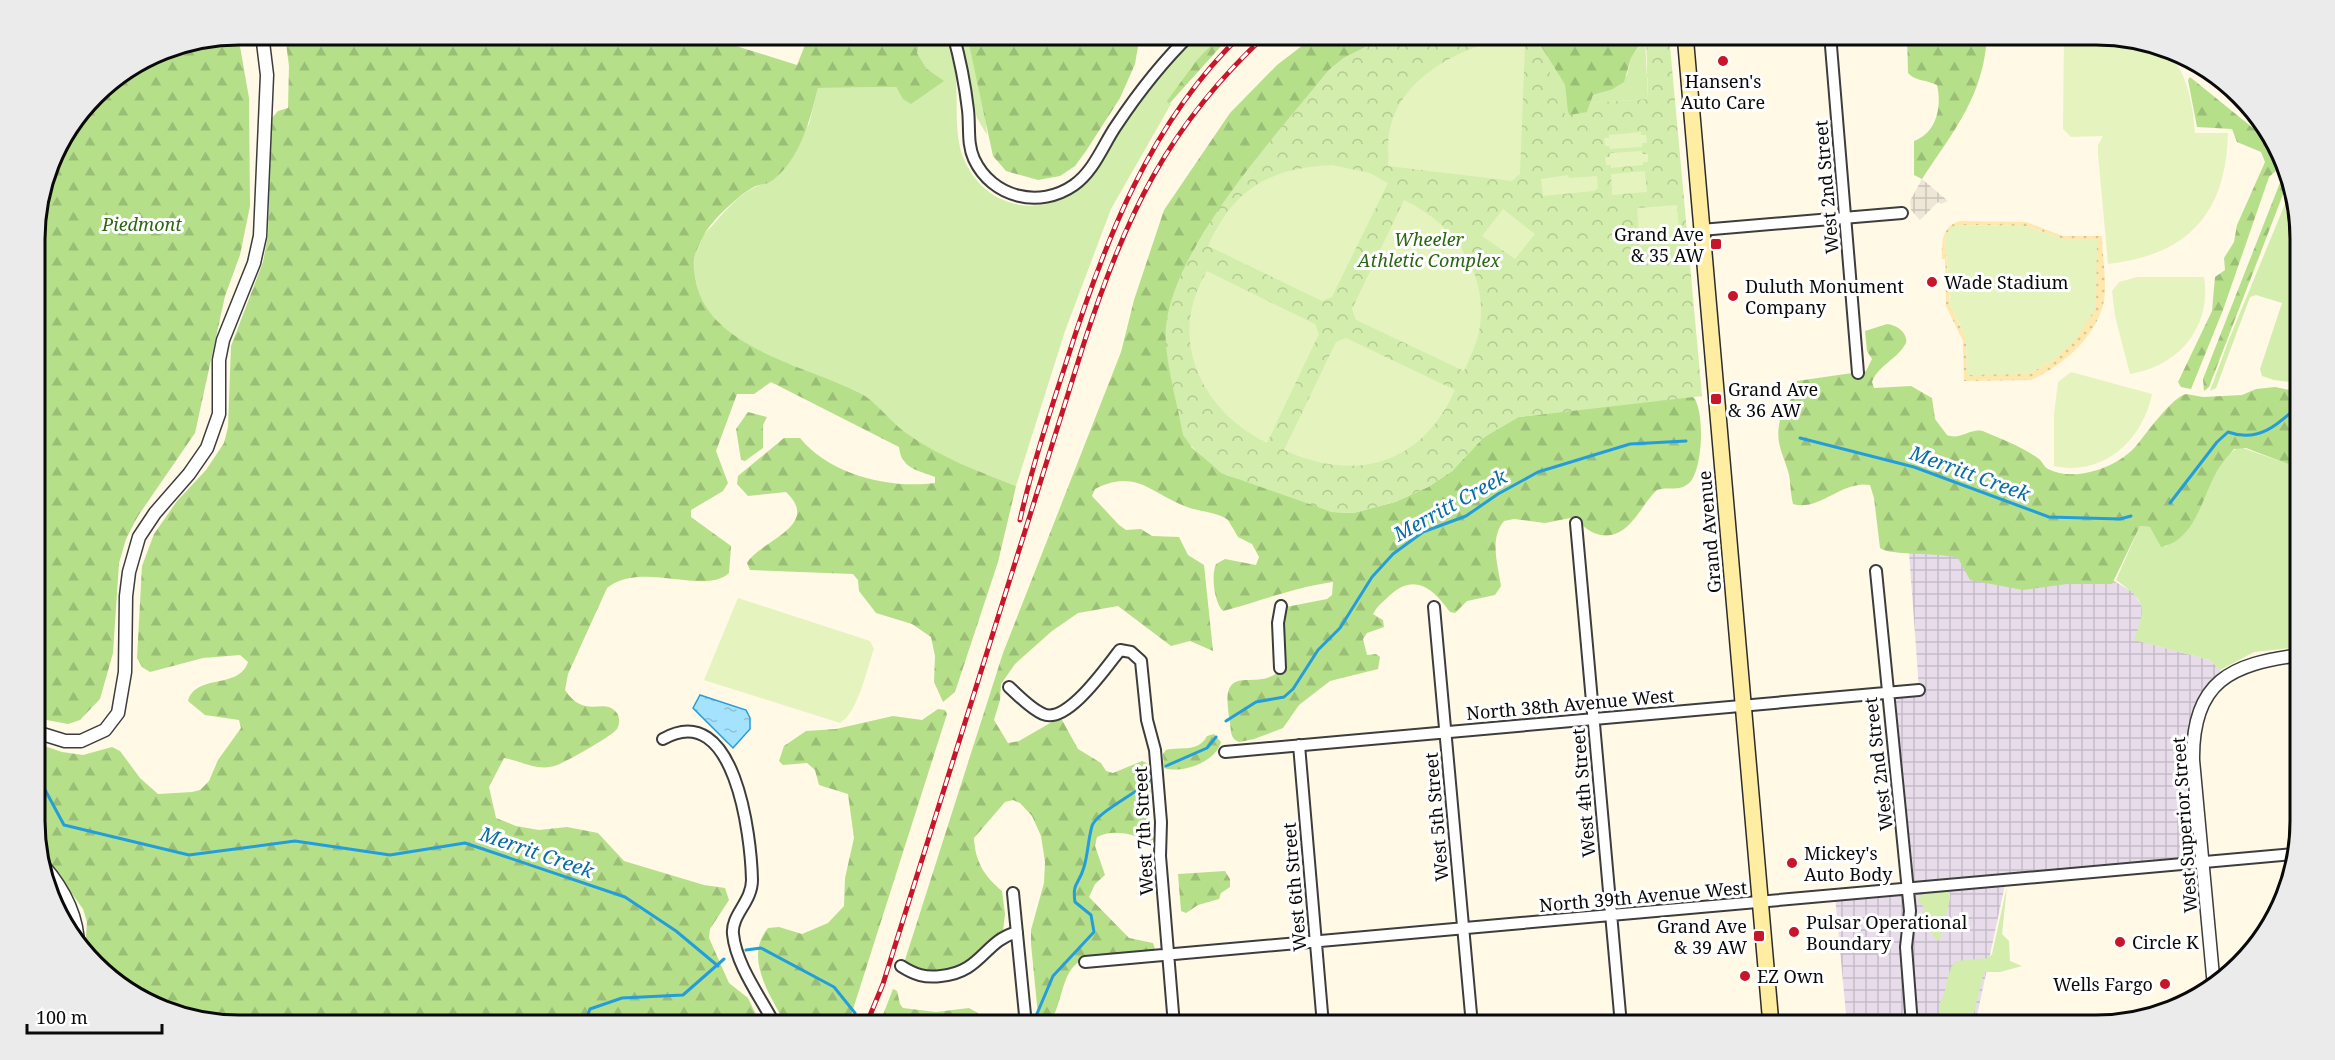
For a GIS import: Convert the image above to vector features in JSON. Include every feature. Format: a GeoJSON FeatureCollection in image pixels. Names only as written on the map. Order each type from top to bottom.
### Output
{"type":"FeatureCollection","features":[{"type":"Feature","properties":{"kind":"main road","name":"Grand Avenue"},"geometry":{"type":"LineString","coordinates":[[1686,45],[1770,1015]]}},
{"type":"Feature","properties":{"kind":"street"},"geometry":{"type":"LineString","coordinates":[[45,735],[65,741],[81,741],[105,730],[118,713],[124,672],[129,572],[140,537],[155,513],[189,474],[207,448],[219,414],[219,360],[224,339],[254,263],[260,236],[267,75],[263,45]]}},
{"type":"Feature","properties":{"kind":"street"},"geometry":{"type":"LineString","coordinates":[[955,45],[965,85],[970,147],[974,159],[994,186],[1015,195],[1037,198],[1057,194],[1082,178],[1132,102],[1181,45]]}},
{"type":"Feature","properties":{"kind":"street","name":"West 2nd Street"},"geometry":{"type":"LineString","coordinates":[[1831,45],[1858,373]]}},
{"type":"Feature","properties":{"kind":"street"},"geometry":{"type":"LineString","coordinates":[[1701,230],[1902,213]]}},
{"type":"Feature","properties":{"kind":"street","name":"West 4th Street"},"geometry":{"type":"LineString","coordinates":[[1575,523],[1620,1015]]}},
{"type":"Feature","properties":{"kind":"street","name":"West 2nd Street"},"geometry":{"type":"LineString","coordinates":[[1876,571],[1910,910],[1906,947],[1911,1015]]}},
{"type":"Feature","properties":{"kind":"street"},"geometry":{"type":"LineString","coordinates":[[1280,668],[1278,623],[1281,606]]}},
{"type":"Feature","properties":{"kind":"street","name":"West 5th Street"},"geometry":{"type":"LineString","coordinates":[[1434,607],[1471,1015]]}},
{"type":"Feature","properties":{"kind":"street","name":"West 7th Street"},"geometry":{"type":"LineString","coordinates":[[1009,687],[1041,714],[1059,713],[1086,692],[1120,650],[1131,652],[1139,657],[1143,666],[1147,720],[1155,750],[1173,1015]]}},
{"type":"Feature","properties":{"kind":"street","name":"West Superior Street"},"geometry":{"type":"LineString","coordinates":[[2213,976],[2193,741],[2203,706],[2220,682],[2247,664],[2290,658]]}},
{"type":"Feature","properties":{"kind":"street","name":"North 38th Avenue West"},"geometry":{"type":"LineString","coordinates":[[1225,752],[1918,690]]}},
{"type":"Feature","properties":{"kind":"street"},"geometry":{"type":"LineString","coordinates":[[663,739],[686,730],[699,733],[714,743],[729,764],[745,819],[751,855],[750,896],[734,921],[733,939],[743,965],[770,1015]]}},
{"type":"Feature","properties":{"kind":"street","name":"West 6th Street"},"geometry":{"type":"LineString","coordinates":[[1299,745],[1322,1015]]}},
{"type":"Feature","properties":{"kind":"street","name":"North 39th Avenue West"},"geometry":{"type":"LineString","coordinates":[[1084,962],[2287,855]]}},
{"type":"Feature","properties":{"kind":"street"},"geometry":{"type":"LineString","coordinates":[[54,878],[76,919],[77,926]]}},
{"type":"Feature","properties":{"kind":"street"},"geometry":{"type":"LineString","coordinates":[[1012,894],[1025,1015]]}},
{"type":"Feature","properties":{"kind":"street"},"geometry":{"type":"LineString","coordinates":[[901,966],[925,978],[963,972],[1007,935],[1017,932]]}},
{"type":"Feature","properties":{"kind":"shaded area"},"geometry":{"type":"Polygon","coordinates":[[[1922,179],[1948,201],[1941,204],[1938,202],[1920,220],[1911,210],[1910,201],[1922,179]]]}},
{"type":"Feature","properties":{"kind":"shaded area"},"geometry":{"type":"Polygon","coordinates":[[[1914,467],[2133,592],[2143,608],[2142,620],[2135,640],[2210,660],[2227,677],[2196,722],[2204,862],[2006,880],[1977,1015],[1846,1015],[1835,896],[1907,888],[1887,699],[1919,689],[1909,552],[1914,467]]]}},
{"type":"Feature","properties":{"kind":"green space","name":"Piedmont"},"geometry":{"type":"Polygon","coordinates":[[[240,45],[249,98],[250,206],[240,255],[225,296],[195,433],[138,516],[126,539],[119,563],[113,653],[100,699],[80,720],[68,724],[45,720],[45,226],[52,189],[71,142],[93,111],[121,85],[153,65],[177,55],[214,47],[240,45]]]}},
{"type":"Feature","properties":{"kind":"green space"},"geometry":{"type":"Polygon","coordinates":[[[286,45],[733,45],[797,65],[805,45],[919,45],[917,53],[927,69],[944,81],[911,104],[903,99],[896,87],[818,88],[803,138],[790,161],[771,182],[746,192],[707,229],[694,258],[694,268],[696,282],[705,305],[720,323],[740,339],[763,352],[858,392],[919,442],[959,463],[1016,486],[998,562],[955,692],[943,702],[934,682],[935,656],[931,637],[912,624],[876,613],[859,591],[858,580],[853,574],[750,570],[747,563],[785,532],[797,514],[795,504],[786,492],[748,496],[737,484],[738,476],[784,438],[800,438],[827,461],[862,477],[899,484],[935,483],[935,477],[916,470],[903,460],[899,447],[771,382],[754,394],[737,394],[716,451],[728,483],[723,491],[691,510],[691,517],[731,546],[729,573],[718,579],[704,581],[637,577],[621,580],[607,588],[568,674],[565,690],[572,699],[580,704],[611,708],[618,716],[617,729],[587,749],[554,766],[535,766],[504,758],[489,787],[496,818],[516,826],[539,830],[567,827],[598,833],[624,861],[704,885],[725,888],[729,900],[710,929],[709,938],[729,983],[748,998],[756,1015],[239,1015],[214,1013],[165,1000],[142,989],[121,975],[86,940],[87,922],[83,909],[51,864],[45,821],[45,746],[62,752],[83,755],[112,747],[120,751],[140,778],[158,794],[192,792],[200,790],[209,781],[218,760],[241,728],[239,720],[205,715],[188,701],[199,687],[236,676],[243,671],[248,662],[240,655],[203,658],[150,672],[142,667],[137,658],[142,566],[154,534],[177,501],[206,470],[224,443],[228,427],[231,346],[263,262],[268,235],[271,119],[278,111],[288,108],[289,66],[286,45]]]}},
{"type":"Feature","properties":{"kind":"green space"},"geometry":{"type":"Polygon","coordinates":[[[919,45],[948,45],[955,71],[958,136],[963,157],[972,174],[984,188],[998,198],[1014,204],[1031,206],[1066,197],[1082,186],[1098,167],[1137,104],[1188,45],[1213,45],[1169,104],[1171,104],[1111,209],[1065,331],[1016,486],[959,463],[918,442],[899,428],[871,400],[858,392],[774,358],[733,335],[717,322],[704,306],[699,295],[694,269],[699,243],[724,212],[745,193],[771,182],[809,124],[818,88],[896,87],[903,99],[943,81],[927,69],[917,53],[919,45]]]}},
{"type":"Feature","properties":{"kind":"green space"},"geometry":{"type":"Polygon","coordinates":[[[959,45],[969,45],[985,114],[987,135],[977,118],[959,45]]]}},
{"type":"Feature","properties":{"kind":"green space"},"geometry":{"type":"Polygon","coordinates":[[[969,45],[1138,45],[1135,64],[1120,98],[1075,166],[1060,176],[1038,180],[1006,171],[993,156],[969,45]]]}},
{"type":"Feature","properties":{"kind":"green space"},"geometry":{"type":"Polygon","coordinates":[[[1211,45],[1222,45],[1169,104],[1167,101],[1197,60],[1211,45]]]}},
{"type":"Feature","properties":{"kind":"green space"},"geometry":{"type":"Polygon","coordinates":[[[1303,45],[1370,45],[1344,58],[1329,70],[1251,166],[1204,232],[1182,273],[1191,447],[1226,475],[1267,487],[1332,512],[1353,513],[1395,502],[1428,487],[1452,471],[1483,438],[1511,418],[1598,407],[1682,390],[1694,398],[1698,405],[1701,442],[1697,468],[1688,484],[1657,490],[1632,522],[1615,534],[1605,536],[1594,533],[1570,518],[1545,523],[1514,519],[1504,521],[1499,528],[1496,544],[1501,586],[1495,595],[1467,601],[1455,613],[1450,612],[1437,596],[1422,586],[1407,585],[1398,589],[1380,604],[1373,614],[1383,620],[1384,627],[1367,633],[1363,639],[1367,655],[1376,654],[1380,657],[1378,669],[1330,681],[1299,705],[1283,728],[1239,742],[1234,739],[1231,731],[1229,689],[1234,683],[1242,680],[1272,676],[1282,668],[1279,640],[1286,607],[1327,599],[1332,595],[1333,582],[1291,591],[1223,611],[1217,601],[1214,588],[1216,564],[1225,559],[1256,565],[1259,557],[1252,544],[1238,537],[1228,520],[1219,515],[1174,502],[1133,482],[1110,483],[1095,489],[1092,496],[1126,530],[1141,529],[1152,536],[1179,537],[1188,555],[1204,565],[1213,651],[1190,641],[1171,646],[1118,606],[1078,613],[1052,631],[1015,664],[1001,684],[1000,700],[994,720],[1008,743],[1019,741],[1057,719],[1062,720],[1078,749],[1101,763],[1106,771],[1113,773],[1142,761],[1149,764],[1151,783],[1149,816],[1154,840],[1146,841],[1128,834],[1115,833],[1097,837],[1095,846],[1105,875],[1095,884],[1089,897],[1129,938],[1153,943],[1155,949],[1146,953],[1103,954],[1083,959],[1069,972],[1054,1015],[1038,1015],[1031,930],[1044,883],[1045,862],[1041,836],[1032,816],[1020,803],[1013,800],[1005,802],[974,838],[976,854],[982,867],[990,880],[1002,891],[1005,914],[1003,931],[967,965],[936,973],[904,963],[1003,653],[1121,352],[1134,300],[1164,210],[1230,113],[1277,65],[1303,45]]]}},
{"type":"Feature","properties":{"kind":"green space","name":"Wheeler Athletic Complex"},"geometry":{"type":"Polygon","coordinates":[[[1370,45],[1540,45],[1554,84],[1562,89],[1565,115],[1590,115],[1590,103],[1648,99],[1646,45],[1670,45],[1702,396],[1519,417],[1483,438],[1452,471],[1428,487],[1395,502],[1353,513],[1332,512],[1221,473],[1191,446],[1183,435],[1167,351],[1166,326],[1173,294],[1188,260],[1231,191],[1329,70],[1344,58],[1370,45]]]}},
{"type":"Feature","properties":{"kind":"green space"},"geometry":{"type":"Polygon","coordinates":[[[1482,45],[1525,45],[1520,174],[1512,181],[1388,166],[1390,128],[1404,98],[1426,74],[1482,45]]]}},
{"type":"Feature","properties":{"kind":"green space"},"geometry":{"type":"Polygon","coordinates":[[[1540,45],[1565,85],[1567,98],[1587,112],[1593,95],[1611,90],[1627,75],[1631,58],[1640,45],[1645,45],[1648,99],[1593,103],[1594,115],[1565,117],[1540,45]]]}},
{"type":"Feature","properties":{"kind":"green space"},"geometry":{"type":"Polygon","coordinates":[[[1540,45],[1639,45],[1631,58],[1624,82],[1611,90],[1593,95],[1587,112],[1570,115],[1565,85],[1540,45]]]}},
{"type":"Feature","properties":{"kind":"green space"},"geometry":{"type":"Polygon","coordinates":[[[1907,45],[1986,45],[1985,57],[1974,94],[1956,128],[1922,179],[1914,175],[1914,141],[1928,132],[1936,118],[1939,101],[1937,85],[1914,78],[1908,73],[1907,45]]]}},
{"type":"Feature","properties":{"kind":"green space"},"geometry":{"type":"Polygon","coordinates":[[[2064,45],[2121,47],[2170,60],[2177,65],[2187,86],[2195,133],[2228,133],[2226,162],[2220,186],[2210,208],[2181,240],[2160,251],[2136,259],[2108,264],[2098,154],[2098,145],[2103,136],[2071,137],[2063,129],[2064,45]]]}},
{"type":"Feature","properties":{"kind":"green space"},"geometry":{"type":"Polygon","coordinates":[[[2190,77],[2257,131],[2277,170],[2269,177],[2223,310],[2191,389],[2181,387],[2178,382],[2212,311],[2215,277],[2225,270],[2224,258],[2234,242],[2237,225],[2265,162],[2261,152],[2237,142],[2232,129],[2197,127],[2188,80],[2190,77]]]}},
{"type":"Feature","properties":{"kind":"green space"},"geometry":{"type":"Polygon","coordinates":[[[1641,132],[1641,135],[1646,135],[1647,143],[1642,143],[1642,147],[1610,149],[1609,146],[1605,146],[1604,138],[1609,138],[1609,135],[1641,132]]]}},
{"type":"Feature","properties":{"kind":"green space"},"geometry":{"type":"Polygon","coordinates":[[[1642,151],[1643,154],[1648,154],[1648,162],[1643,162],[1643,165],[1611,168],[1611,165],[1606,165],[1605,157],[1610,157],[1610,153],[1642,151]]]}},
{"type":"Feature","properties":{"kind":"green space"},"geometry":{"type":"Polygon","coordinates":[[[1332,165],[1370,173],[1388,183],[1332,297],[1322,301],[1208,246],[1230,209],[1256,185],[1290,171],[1332,165]]]}},
{"type":"Feature","properties":{"kind":"green space"},"geometry":{"type":"Polygon","coordinates":[[[1645,171],[1647,192],[1612,195],[1611,174],[1645,171]]]}},
{"type":"Feature","properties":{"kind":"green space"},"geometry":{"type":"Polygon","coordinates":[[[1568,175],[1569,178],[1597,176],[1598,188],[1594,191],[1543,196],[1541,179],[1568,175]]]}},
{"type":"Feature","properties":{"kind":"green space"},"geometry":{"type":"Polygon","coordinates":[[[2280,181],[2284,193],[2209,387],[2204,391],[2203,379],[2280,181]]]}},
{"type":"Feature","properties":{"kind":"green space"},"geometry":{"type":"Polygon","coordinates":[[[1404,200],[1422,210],[1453,237],[1465,253],[1474,271],[1481,311],[1479,332],[1464,371],[1356,320],[1352,309],[1404,200]]]}},
{"type":"Feature","properties":{"kind":"green space"},"geometry":{"type":"Polygon","coordinates":[[[2286,202],[2290,239],[2290,382],[2262,376],[2260,369],[2282,303],[2256,295],[2250,297],[2216,388],[2210,391],[2286,202]]]}},
{"type":"Feature","properties":{"kind":"green space"},"geometry":{"type":"Polygon","coordinates":[[[1677,205],[1680,242],[1640,245],[1637,208],[1677,205]]]}},
{"type":"Feature","properties":{"kind":"green space"},"geometry":{"type":"Polygon","coordinates":[[[1503,209],[1535,234],[1515,259],[1482,236],[1503,209]]]}},
{"type":"Feature","properties":{"kind":"green space"},"geometry":{"type":"Polygon","coordinates":[[[1955,225],[2026,226],[2063,239],[2097,239],[2096,308],[2074,341],[2054,360],[2028,374],[1967,375],[1966,338],[1950,305],[1945,235],[1955,225]]]}},
{"type":"Feature","properties":{"kind":"green space"},"geometry":{"type":"Polygon","coordinates":[[[1207,271],[1315,324],[1319,334],[1267,443],[1244,429],[1224,412],[1208,392],[1197,370],[1191,346],[1190,322],[1195,296],[1207,271]]]}},
{"type":"Feature","properties":{"kind":"green space"},"geometry":{"type":"Polygon","coordinates":[[[2137,277],[2204,277],[2205,295],[2203,312],[2197,328],[2177,353],[2148,370],[2130,374],[2115,316],[2112,291],[2119,282],[2137,277]]]}},
{"type":"Feature","properties":{"kind":"green space"},"geometry":{"type":"Polygon","coordinates":[[[1887,324],[1901,330],[1906,339],[1906,343],[1898,354],[1875,376],[1872,382],[1874,388],[1911,386],[1932,398],[1935,419],[1947,435],[1985,432],[2027,451],[2047,468],[2059,473],[2095,471],[2128,454],[2167,409],[2186,394],[2203,397],[2242,395],[2256,389],[2275,387],[2290,390],[2290,464],[2246,448],[2234,449],[2219,468],[2196,518],[2182,537],[2161,547],[2150,527],[2140,526],[2112,584],[2067,584],[2023,590],[1970,580],[1958,558],[1894,552],[1880,548],[1874,498],[1870,485],[1850,487],[1812,504],[1793,504],[1789,475],[1778,434],[1782,415],[1797,381],[1866,371],[1872,359],[1867,351],[1865,331],[1887,324]]]}},
{"type":"Feature","properties":{"kind":"green space"},"geometry":{"type":"Polygon","coordinates":[[[1346,338],[1455,390],[1441,415],[1424,436],[1405,451],[1384,460],[1361,465],[1336,465],[1310,460],[1284,450],[1336,342],[1346,338]]]}},
{"type":"Feature","properties":{"kind":"green space"},"geometry":{"type":"Polygon","coordinates":[[[2071,372],[2152,394],[2140,426],[2130,440],[2104,460],[2089,466],[2072,468],[2054,466],[2054,415],[2058,382],[2071,372]]]}},
{"type":"Feature","properties":{"kind":"green space"},"geometry":{"type":"Polygon","coordinates":[[[748,412],[767,417],[763,425],[763,448],[745,461],[741,460],[736,429],[748,412]]]}},
{"type":"Feature","properties":{"kind":"green space"},"geometry":{"type":"Polygon","coordinates":[[[2240,447],[2288,464],[2290,461],[2290,648],[2254,652],[2220,670],[2210,660],[2134,640],[2141,619],[2141,605],[2133,593],[2116,580],[2140,526],[2150,527],[2165,547],[2179,537],[2190,524],[2220,465],[2229,454],[2240,447]]]}},
{"type":"Feature","properties":{"kind":"green space"},"geometry":{"type":"Polygon","coordinates":[[[738,598],[870,641],[874,649],[865,678],[857,700],[846,718],[840,723],[704,680],[738,598]]]}},
{"type":"Feature","properties":{"kind":"green space"},"geometry":{"type":"Polygon","coordinates":[[[938,709],[945,710],[947,714],[851,1015],[781,1015],[762,977],[758,952],[761,940],[768,928],[779,927],[802,934],[828,923],[844,906],[845,878],[854,838],[848,794],[819,785],[815,770],[807,763],[783,765],[779,761],[784,746],[806,731],[836,729],[893,716],[922,720],[938,709]]]}},
{"type":"Feature","properties":{"kind":"green space"},"geometry":{"type":"Polygon","coordinates":[[[1214,734],[1221,742],[1218,749],[1206,761],[1189,768],[1164,768],[1163,754],[1166,750],[1194,747],[1207,736],[1214,734]]]}},
{"type":"Feature","properties":{"kind":"green space"},"geometry":{"type":"Polygon","coordinates":[[[1225,871],[1230,879],[1230,887],[1221,893],[1219,899],[1198,905],[1186,913],[1181,911],[1178,874],[1225,871]]]}},
{"type":"Feature","properties":{"kind":"green space"},"geometry":{"type":"Polygon","coordinates":[[[2007,886],[2002,934],[2009,941],[2010,961],[2022,966],[2000,972],[1984,972],[1973,1015],[1940,1015],[1939,1004],[1952,966],[1956,961],[1988,958],[1992,954],[2007,886]]]}},
{"type":"Feature","properties":{"kind":"green space"},"geometry":{"type":"Polygon","coordinates":[[[1947,891],[1950,893],[1950,899],[1940,939],[1937,941],[1923,919],[1924,907],[1917,900],[1924,893],[1947,891]]]}},
{"type":"Feature","properties":{"kind":"green space"},"geometry":{"type":"Polygon","coordinates":[[[893,989],[897,991],[903,1008],[936,1012],[969,1008],[978,1013],[977,1015],[883,1015],[893,989]]]}},
{"type":"Feature","properties":{"kind":"sand"},"geometry":{"type":"Polygon","coordinates":[[[1960,221],[2026,222],[2063,236],[2102,236],[2105,280],[2103,305],[2092,329],[2065,359],[2031,380],[1964,381],[1963,341],[1946,306],[1945,259],[1942,259],[1944,236],[1949,227],[1960,221]],[[1959,225],[1945,236],[1950,305],[1966,338],[1967,374],[2028,374],[2054,360],[2097,239],[2063,239],[2026,226],[1959,225]]]}},
{"type":"Feature","properties":{"kind":"water"},"geometry":{"type":"Polygon","coordinates":[[[700,695],[746,710],[750,718],[750,729],[733,748],[693,708],[700,695]]]}},
{"type":"Feature","properties":{"kind":"waterway","name":"Merritt Creek"},"geometry":{"type":"LineString","coordinates":[[2170,503],[2217,442],[2228,432],[2239,435],[2258,434],[2275,425],[2290,413]]}},
{"type":"Feature","properties":{"kind":"waterway","name":"Merritt Creek"},"geometry":{"type":"LineString","coordinates":[[1800,438],[1914,467],[2049,517],[2120,519],[2131,516]]}},
{"type":"Feature","properties":{"kind":"waterway","name":"Merritt Creek"},"geometry":{"type":"LineString","coordinates":[[1226,721],[1256,702],[1284,697],[1293,689],[1318,650],[1340,628],[1372,577],[1393,554],[1423,532],[1466,516],[1498,494],[1538,472],[1630,444],[1686,441]]}},
{"type":"Feature","properties":{"kind":"waterway","name":"Merritt Creek"},"geometry":{"type":"LineString","coordinates":[[1166,766],[1207,748],[1216,737]]}},
{"type":"Feature","properties":{"kind":"waterway","name":"Merritt Creek"},"geometry":{"type":"LineString","coordinates":[[1036,1015],[1053,976],[1094,932],[1091,915],[1075,902],[1074,895],[1085,862],[1092,826],[1108,809],[1150,780]]}},
{"type":"Feature","properties":{"kind":"waterway","name":"Merrit Creek"},"geometry":{"type":"LineString","coordinates":[[45,790],[64,825],[189,855],[295,841],[390,855],[465,843],[625,897],[676,931],[718,966]]}},
{"type":"Feature","properties":{"kind":"waterway","name":"Merritt Creek"},"geometry":{"type":"LineString","coordinates":[[746,950],[761,948],[834,987],[855,1013]]}},
{"type":"Feature","properties":{"kind":"waterway"},"geometry":{"type":"LineString","coordinates":[[588,1015],[590,1009],[622,998],[683,995],[724,959]]}},
{"type":"Feature","properties":{"kind":"railway"},"geometry":{"type":"LineString","coordinates":[[1020,520],[1041,441],[1096,273],[1133,187],[1155,146],[1181,106],[1209,69],[1232,45]]}},
{"type":"Feature","properties":{"kind":"railway"},"geometry":{"type":"LineString","coordinates":[[870,1015],[883,984],[1084,343],[1116,254],[1153,176],[1176,139],[1202,103],[1256,45]]}},
{"type":"Feature","properties":{"kind":"place","name":"Hansen's Auto Care"},"geometry":{"type":"Point","coordinates":[1723,61]}},
{"type":"Feature","properties":{"kind":"place","name":"Grand Ave & 35 AW"},"geometry":{"type":"Point","coordinates":[1716,244]}},
{"type":"Feature","properties":{"kind":"place","name":"Wade Stadium"},"geometry":{"type":"Point","coordinates":[1932,282]}},
{"type":"Feature","properties":{"kind":"place","name":"Duluth Monument Company"},"geometry":{"type":"Point","coordinates":[1733,296]}},
{"type":"Feature","properties":{"kind":"place","name":"Grand Ave & 36 AW"},"geometry":{"type":"Point","coordinates":[1716,399]}},
{"type":"Feature","properties":{"kind":"place","name":"Mickey's Auto Body"},"geometry":{"type":"Point","coordinates":[1792,863]}},
{"type":"Feature","properties":{"kind":"place","name":"Pulsar Operational Boundary"},"geometry":{"type":"Point","coordinates":[1794,932]}},
{"type":"Feature","properties":{"kind":"place","name":"Grand Ave & 39 AW"},"geometry":{"type":"Point","coordinates":[1759,936]}},
{"type":"Feature","properties":{"kind":"place","name":"Circle K"},"geometry":{"type":"Point","coordinates":[2120,942]}},
{"type":"Feature","properties":{"kind":"place","name":"EZ Own"},"geometry":{"type":"Point","coordinates":[1745,976]}},
{"type":"Feature","properties":{"kind":"place","name":"Wells Fargo"},"geometry":{"type":"Point","coordinates":[2165,984]}}]}
